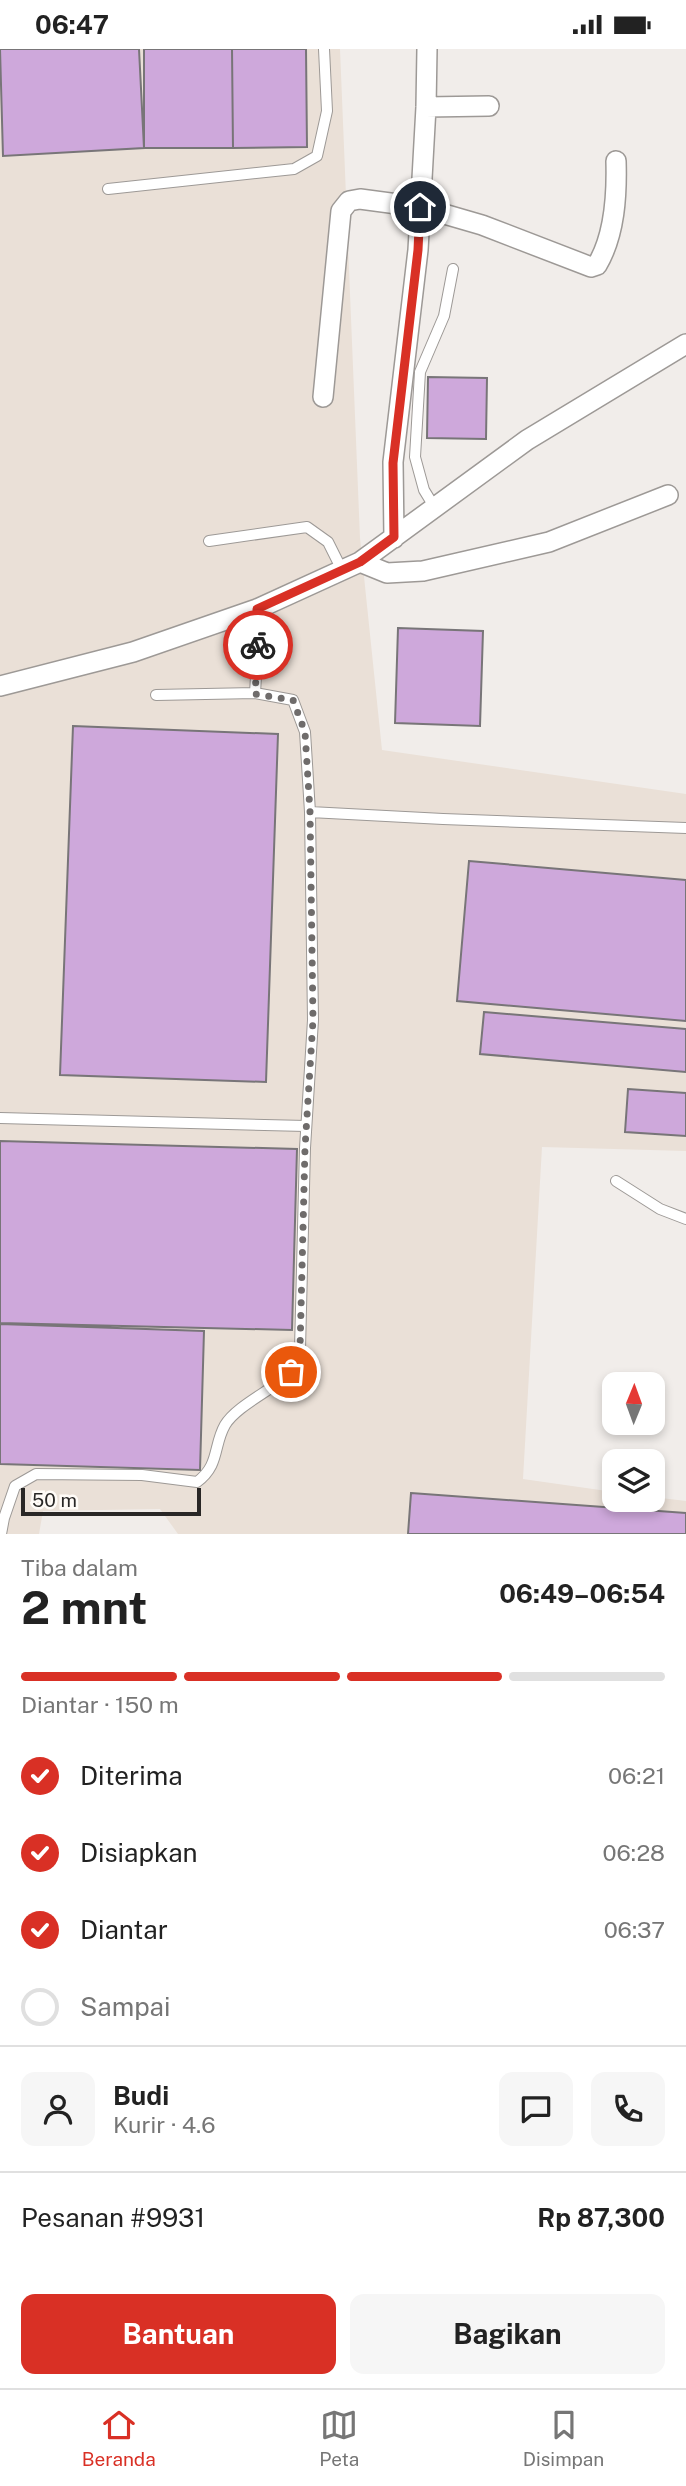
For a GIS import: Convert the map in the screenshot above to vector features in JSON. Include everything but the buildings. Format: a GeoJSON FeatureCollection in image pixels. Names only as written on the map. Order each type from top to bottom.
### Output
{"type":"FeatureCollection","features":[{"type":"Feature","properties":{"kind":"street"},"geometry":{"type":"LineString","coordinates":[[394,537],[393,463],[418,250],[427,49]]}},
{"type":"Feature","properties":{"kind":"street"},"geometry":{"type":"LineString","coordinates":[[426,107],[489,106]]}},
{"type":"Feature","properties":{"kind":"street"},"geometry":{"type":"LineString","coordinates":[[323,397],[341,211],[349,201],[360,199],[420,207],[482,225],[591,267],[597,265],[600,260],[610,229],[617,191],[616,161]]}},
{"type":"Feature","properties":{"kind":"street"},"geometry":{"type":"LineString","coordinates":[[0,686],[133,652],[257,609],[351,566],[527,440],[686,344]]}},
{"type":"Feature","properties":{"kind":"street"},"geometry":{"type":"LineString","coordinates":[[351,566],[387,573],[423,571],[549,542],[668,495]]}},
{"type":"Feature","properties":{"kind":"lane"},"geometry":{"type":"LineString","coordinates":[[108,189],[294,169],[317,156],[327,111],[324,49]]}},
{"type":"Feature","properties":{"kind":"lane"},"geometry":{"type":"LineString","coordinates":[[435,508],[424,490],[415,457],[420,372],[444,317],[453,269]]}},
{"type":"Feature","properties":{"kind":"lane"},"geometry":{"type":"LineString","coordinates":[[209,541],[307,527],[328,541],[351,566]]}},
{"type":"Feature","properties":{"kind":"lane"},"geometry":{"type":"LineString","coordinates":[[255,694],[259,627],[257,609]]}},
{"type":"Feature","properties":{"kind":"lane"},"geometry":{"type":"LineString","coordinates":[[1,1534],[15,1486],[36,1474],[142,1475],[197,1482],[208,1474],[225,1424],[291,1372],[300,1349],[306,1126],[313,1020],[310,811],[305,732],[293,700],[255,694],[156,695]]}},
{"type":"Feature","properties":{"kind":"lane"},"geometry":{"type":"LineString","coordinates":[[310,811],[686,828]]}},
{"type":"Feature","properties":{"kind":"lane"},"geometry":{"type":"LineString","coordinates":[[0,1118],[306,1126]]}},
{"type":"Feature","properties":{"kind":"lane"},"geometry":{"type":"LineString","coordinates":[[616,1181],[660,1209],[686,1219]]}},
{"type":"Feature","properties":{"kind":"shaded area"},"geometry":{"type":"Polygon","coordinates":[[[0,49],[340,49],[360,538],[382,750],[686,794],[686,1151],[542,1147],[523,1479],[602,1490],[602,1512],[665,1512],[665,1498],[686,1501],[686,1534],[178,1534],[160,1509],[43,1511],[39,1534],[0,1534],[0,49]]]}},
{"type":"Feature","properties":{"kind":"way so far"},"geometry":{"type":"LineString","coordinates":[[258,645],[255,694],[293,700],[305,732],[310,811],[313,1020],[305,1148],[300,1349],[291,1372]]}},
{"type":"Feature","properties":{"kind":"route"},"geometry":{"type":"LineString","coordinates":[[258,645],[257,609],[360,562],[394,537],[393,463],[418,250],[420,207]]}}]}
